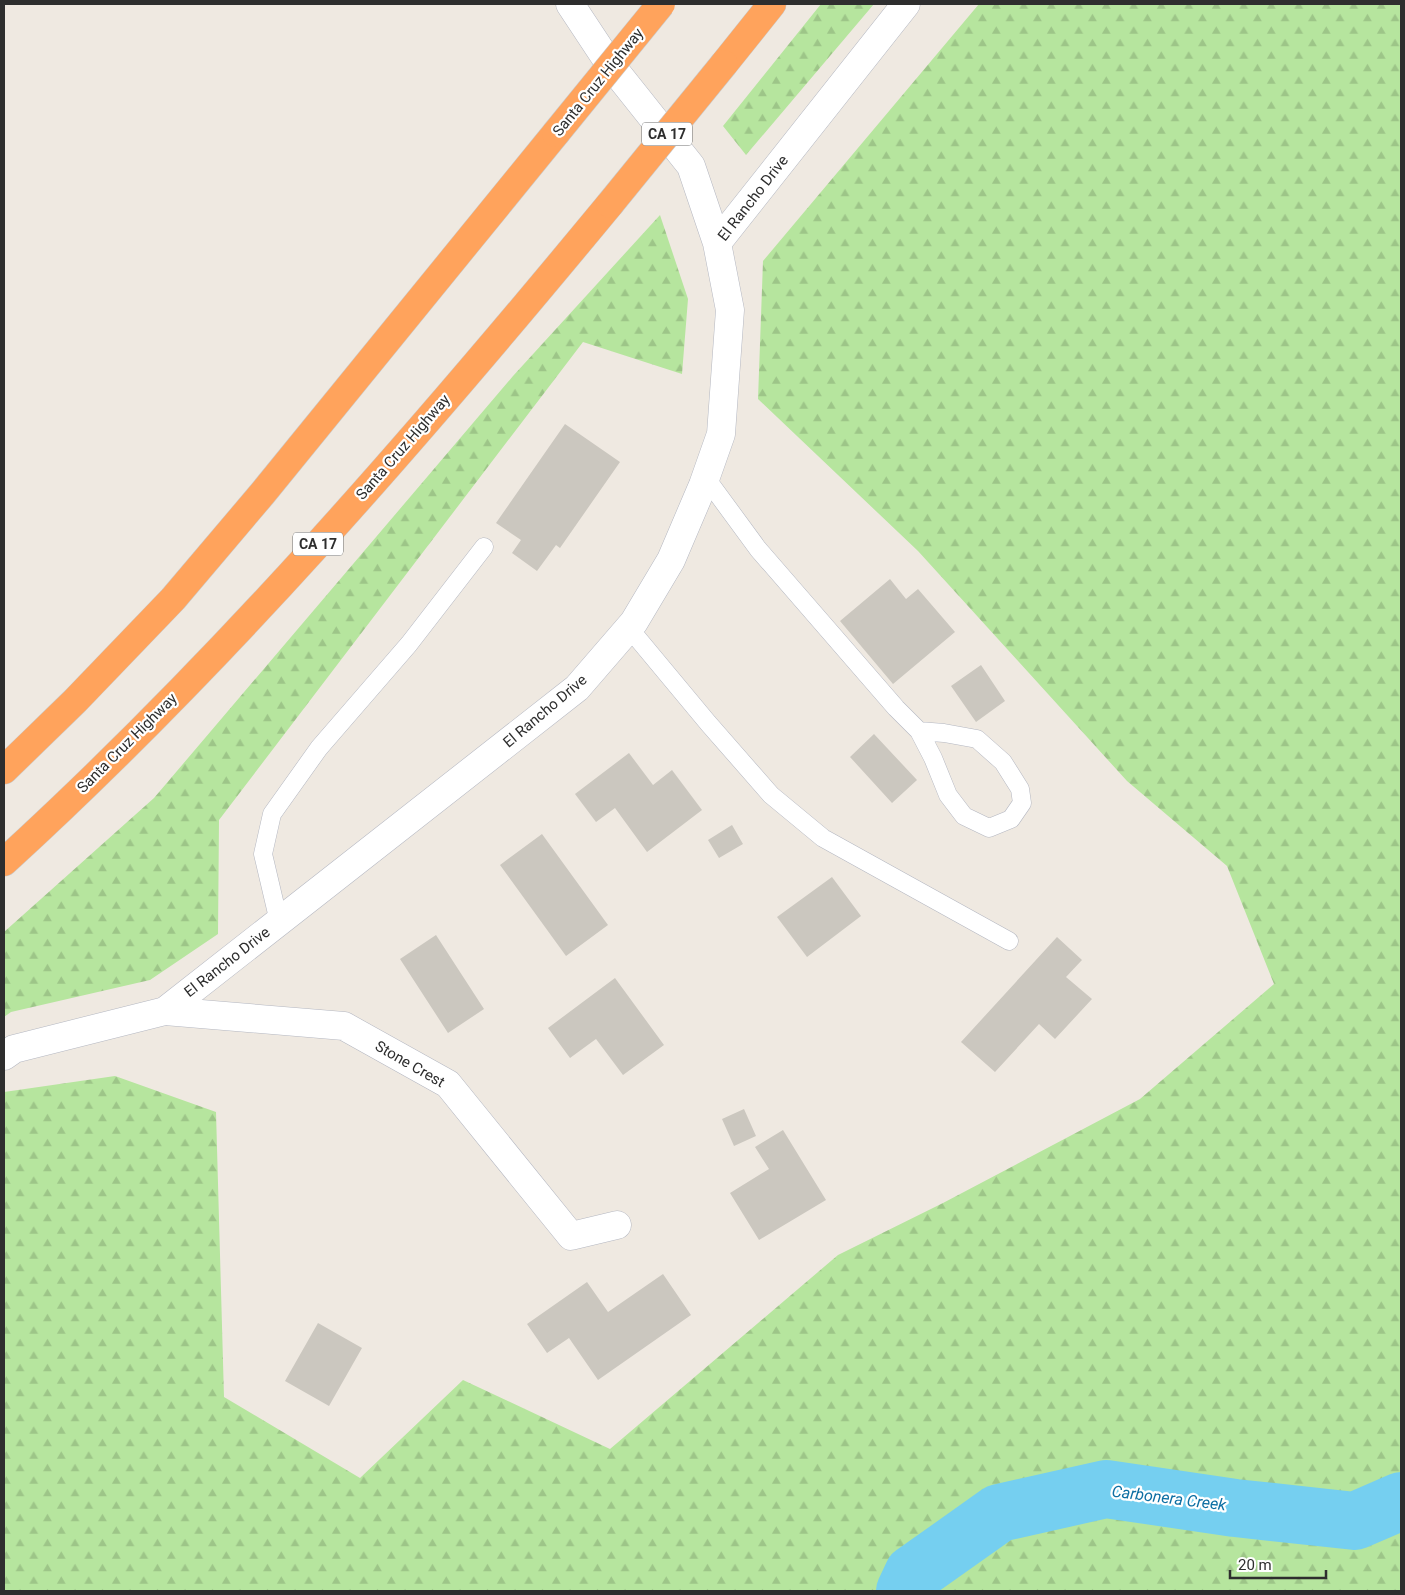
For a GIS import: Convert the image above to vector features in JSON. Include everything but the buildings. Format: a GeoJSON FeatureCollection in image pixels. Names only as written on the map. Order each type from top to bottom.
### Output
{"type":"FeatureCollection","features":[{"type":"Feature","properties":{"kind":"highway","name":"Santa Cruz Highway"},"geometry":{"type":"LineString","coordinates":[[4,770],[96,680],[173,599],[268,486],[661,4]]}},
{"type":"Feature","properties":{"kind":"highway","name":"Santa Cruz Highway"},"geometry":{"type":"LineString","coordinates":[[4,862],[138,733],[326,535],[417,433],[610,204],[772,4]]}},
{"type":"Feature","properties":{"kind":"street"},"geometry":{"type":"LineString","coordinates":[[570,4],[609,63],[691,166],[717,243]]}},
{"type":"Feature","properties":{"kind":"street","name":"El Rancho Drive"},"geometry":{"type":"LineString","coordinates":[[4,1056],[14,1049],[165,1011],[577,688],[629,628],[671,560],[706,478],[721,434],[730,310],[717,243],[906,4]]}},
{"type":"Feature","properties":{"kind":"street","name":"Stone Crest"},"geometry":{"type":"LineString","coordinates":[[165,1011],[344,1026],[448,1084],[570,1236],[617,1225]]}},
{"type":"Feature","properties":{"kind":"lane"},"geometry":{"type":"LineString","coordinates":[[706,478],[758,549],[896,708],[919,731],[933,758],[948,795],[964,816],[989,828],[1011,819],[1022,803],[1020,788],[1003,762],[977,739],[919,731]]}},
{"type":"Feature","properties":{"kind":"lane"},"geometry":{"type":"LineString","coordinates":[[280,922],[263,854],[272,814],[319,748],[409,644],[484,546]]}},
{"type":"Feature","properties":{"kind":"lane"},"geometry":{"type":"LineString","coordinates":[[629,628],[708,723],[778,802],[823,838],[1009,941]]}},
{"type":"Feature","properties":{"kind":"green space"},"geometry":{"type":"Polygon","coordinates":[[[821,4],[874,4],[746,155],[723,126],[821,4]]]}},
{"type":"Feature","properties":{"kind":"green space"},"geometry":{"type":"Polygon","coordinates":[[[979,4],[1401,4],[1401,1591],[4,1591],[4,1092],[115,1076],[216,1112],[224,1397],[360,1478],[463,1380],[610,1449],[838,1255],[943,1203],[1140,1099],[1274,984],[1227,866],[1127,781],[918,551],[758,399],[763,261],[979,4]]]}},
{"type":"Feature","properties":{"kind":"green space"},"geometry":{"type":"Polygon","coordinates":[[[660,215],[688,299],[682,374],[583,342],[219,820],[218,934],[150,980],[11,1012],[4,1017],[4,932],[154,798],[513,376],[660,215]]]}},
{"type":"Feature","properties":{"kind":"waterway","name":"Carbonera Creek"},"geometry":{"type":"LineString","coordinates":[[905,1591],[913,1574],[999,1513],[1106,1489],[1235,1508],[1355,1521],[1401,1501]]}}]}
